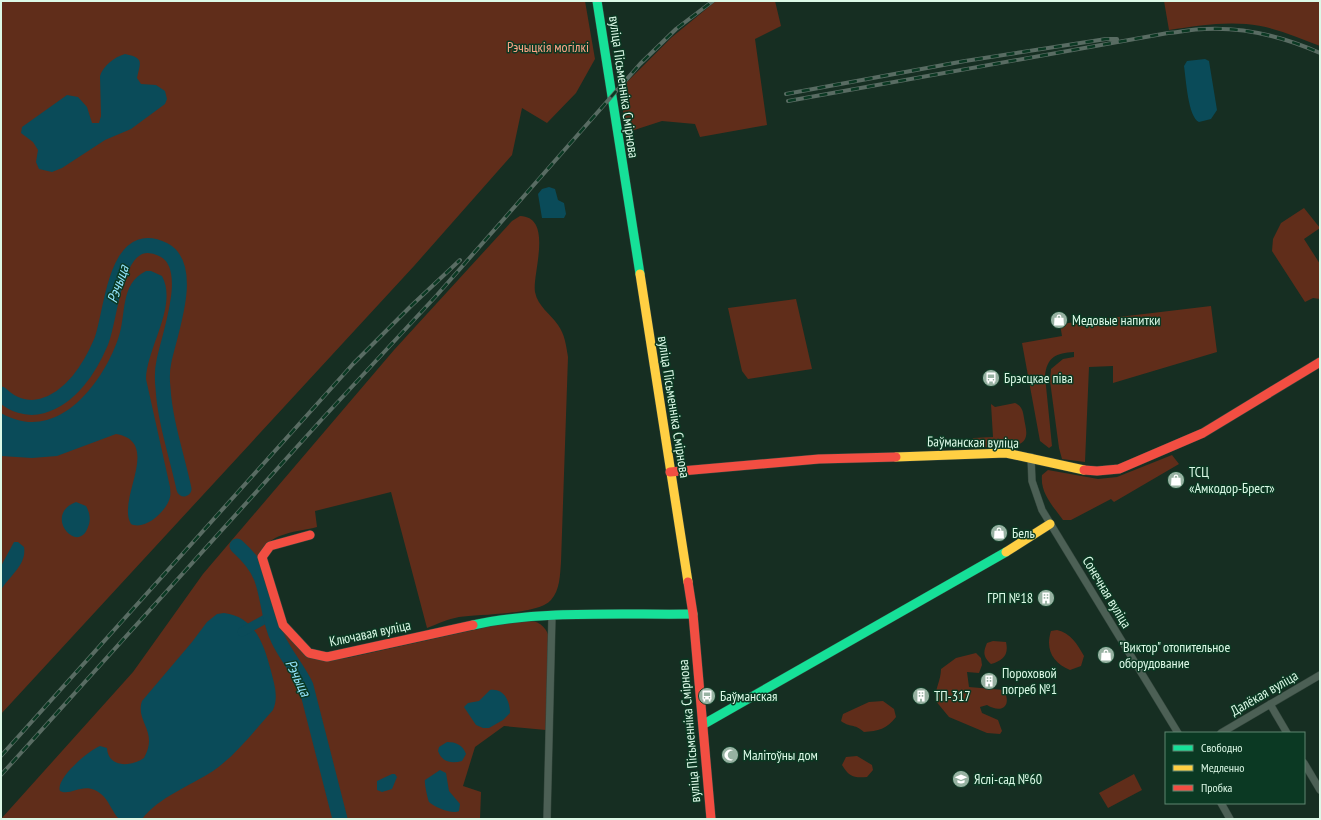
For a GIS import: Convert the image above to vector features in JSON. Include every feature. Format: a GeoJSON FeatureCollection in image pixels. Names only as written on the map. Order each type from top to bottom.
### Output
{"type":"FeatureCollection","features":[{"type":"Feature","properties":{"kind":"street","name":"вуліца Пісьменніка Смірнова"},"geometry":{"type":"LineString","coordinates":[[597,1],[693,614],[704,724],[711,819]]}},
{"type":"Feature","properties":{"kind":"street","name":"Баўманская вуліца"},"geometry":{"type":"LineString","coordinates":[[670,472],[852,457],[1006,453],[1031,457],[1076,469],[1097,471],[1119,469],[1203,433],[1320,362]]}},
{"type":"Feature","properties":{"kind":"street","name":"Сонечная вуліца"},"geometry":{"type":"LineString","coordinates":[[1031,457],[1032,481],[1036,498],[1050,524],[1177,732]]}},
{"type":"Feature","properties":{"kind":"street"},"geometry":{"type":"LineString","coordinates":[[704,724],[999,557],[1050,524]]}},
{"type":"Feature","properties":{"kind":"street","name":"Ключавая вуліца"},"geometry":{"type":"LineString","coordinates":[[310,535],[270,546],[262,557],[283,625],[309,653],[327,657],[500,619],[552,616],[693,614]]}},
{"type":"Feature","properties":{"kind":"street"},"geometry":{"type":"LineString","coordinates":[[547,819],[552,616]]}},
{"type":"Feature","properties":{"kind":"street","name":"Далёкая вуліца"},"geometry":{"type":"LineString","coordinates":[[1223,732],[1320,676]]}},
{"type":"Feature","properties":{"kind":"street"},"geometry":{"type":"LineString","coordinates":[[1270,704],[1286,732]]}},
{"type":"Feature","properties":{"kind":"street"},"geometry":{"type":"LineString","coordinates":[[1305,765],[1320,790]]}},
{"type":"Feature","properties":{"kind":"street"},"geometry":{"type":"LineString","coordinates":[[1222,804],[1230,819]]}},
{"type":"Feature","properties":{"kind":"green space","name":"Рэчыцкія могілкі"},"geometry":{"type":"Polygon","coordinates":[[[1,1],[585,1],[595,59],[576,93],[547,123],[522,108],[512,155],[414,266],[1,714],[1,1]]]}},
{"type":"Feature","properties":{"kind":"green space"},"geometry":{"type":"Polygon","coordinates":[[[716,1],[775,1],[781,26],[755,39],[767,125],[700,137],[695,124],[662,121],[625,133],[621,88],[672,37],[716,1]]]}},
{"type":"Feature","properties":{"kind":"green space"},"geometry":{"type":"Polygon","coordinates":[[[1164,1],[1320,1],[1320,46],[1275,29],[1256,25],[1217,24],[1169,30],[1164,1]]]}},
{"type":"Feature","properties":{"kind":"green space"},"geometry":{"type":"Polygon","coordinates":[[[1304,208],[1320,228],[1304,239],[1320,264],[1320,299],[1313,298],[1305,302],[1272,251],[1273,239],[1281,223],[1304,208]]]}},
{"type":"Feature","properties":{"kind":"green space"},"geometry":{"type":"Polygon","coordinates":[[[520,216],[530,219],[536,226],[539,236],[539,248],[535,292],[541,306],[555,321],[560,329],[565,340],[568,357],[560,577],[558,587],[551,600],[534,609],[508,613],[459,617],[427,628],[391,492],[315,511],[317,527],[278,537],[266,545],[262,552],[285,633],[327,660],[347,658],[505,623],[532,621],[543,626],[550,639],[546,730],[504,726],[475,747],[463,786],[481,792],[480,819],[1,819],[133,672],[203,574],[394,350],[512,221],[520,216]]]}},
{"type":"Feature","properties":{"kind":"green space"},"geometry":{"type":"Polygon","coordinates":[[[796,299],[812,369],[748,379],[742,371],[728,308],[796,299]]]}},
{"type":"Feature","properties":{"kind":"green space"},"geometry":{"type":"Polygon","coordinates":[[[1211,306],[1217,352],[1113,383],[1113,366],[1089,367],[1085,462],[1062,459],[1059,448],[1050,381],[1051,369],[1063,359],[1074,357],[1074,352],[1057,355],[1050,360],[1045,376],[1052,446],[1049,448],[1040,441],[1022,343],[1062,336],[1060,324],[1211,306]]]}},
{"type":"Feature","properties":{"kind":"green space"},"geometry":{"type":"Polygon","coordinates":[[[1015,403],[1022,409],[1026,426],[1026,437],[1022,443],[1009,447],[971,446],[973,438],[993,437],[991,404],[995,407],[1015,403]]]}},
{"type":"Feature","properties":{"kind":"green space"},"geometry":{"type":"Polygon","coordinates":[[[1172,455],[1179,464],[1114,502],[1111,499],[1071,520],[1063,520],[1051,504],[1043,488],[1042,475],[1048,470],[1098,479],[1117,477],[1172,455]]]}},
{"type":"Feature","properties":{"kind":"green space"},"geometry":{"type":"Polygon","coordinates":[[[1057,630],[1070,636],[1079,647],[1084,656],[1081,666],[1070,670],[1055,660],[1050,650],[1049,638],[1051,631],[1057,630]]]}},
{"type":"Feature","properties":{"kind":"green space"},"geometry":{"type":"Polygon","coordinates":[[[993,641],[1006,642],[1007,650],[1002,659],[991,664],[986,659],[984,652],[987,643],[993,641]]]}},
{"type":"Feature","properties":{"kind":"green space"},"geometry":{"type":"Polygon","coordinates":[[[976,653],[981,658],[982,665],[979,673],[967,672],[969,687],[1004,690],[1006,696],[1007,700],[1004,707],[997,709],[987,705],[980,707],[982,713],[998,720],[1002,731],[1000,734],[987,733],[949,717],[935,700],[941,669],[956,658],[976,653]]]}},
{"type":"Feature","properties":{"kind":"green space"},"geometry":{"type":"Polygon","coordinates":[[[883,701],[894,709],[896,717],[882,729],[864,732],[857,727],[841,721],[843,714],[869,702],[883,701]]]}},
{"type":"Feature","properties":{"kind":"green space"},"geometry":{"type":"Polygon","coordinates":[[[857,756],[872,765],[873,770],[867,777],[852,776],[842,765],[846,757],[857,756]]]}},
{"type":"Feature","properties":{"kind":"green space"},"geometry":{"type":"Polygon","coordinates":[[[1134,774],[1142,790],[1108,808],[1099,793],[1134,774]]]}},
{"type":"Feature","properties":{"kind":"water"},"geometry":{"type":"Polygon","coordinates":[[[125,54],[136,57],[140,62],[137,78],[141,84],[156,85],[165,91],[167,99],[165,104],[131,129],[105,140],[62,168],[52,172],[39,169],[36,162],[38,150],[33,142],[21,133],[22,127],[67,95],[78,97],[87,107],[92,123],[99,123],[101,116],[101,72],[110,62],[125,54]]]}},
{"type":"Feature","properties":{"kind":"water"},"geometry":{"type":"Polygon","coordinates":[[[1205,59],[1209,61],[1217,110],[1211,119],[1199,122],[1195,119],[1190,106],[1184,66],[1187,61],[1205,59]]]}},
{"type":"Feature","properties":{"kind":"water"},"geometry":{"type":"Polygon","coordinates":[[[549,187],[555,189],[558,200],[564,203],[566,214],[564,218],[542,218],[538,194],[542,189],[549,187]]]}},
{"type":"Feature","properties":{"kind":"water"},"geometry":{"type":"Polygon","coordinates":[[[146,271],[151,271],[162,276],[166,288],[164,313],[151,354],[146,379],[170,487],[170,495],[165,508],[160,514],[143,525],[137,525],[131,524],[128,513],[129,501],[136,473],[137,459],[136,448],[130,439],[116,434],[57,456],[32,458],[1,456],[1,413],[21,421],[40,421],[58,416],[74,405],[88,391],[101,374],[111,357],[121,330],[125,301],[128,292],[137,277],[146,271]]]}},
{"type":"Feature","properties":{"kind":"water"},"geometry":{"type":"Polygon","coordinates":[[[76,502],[86,506],[90,519],[88,527],[83,535],[77,537],[71,535],[62,523],[62,515],[66,508],[76,502]]]}},
{"type":"Feature","properties":{"kind":"water"},"geometry":{"type":"Polygon","coordinates":[[[14,542],[18,542],[24,547],[23,559],[17,570],[1,590],[1,566],[14,542]]]}},
{"type":"Feature","properties":{"kind":"water"},"geometry":{"type":"Polygon","coordinates":[[[224,613],[243,620],[251,626],[256,633],[265,651],[275,690],[276,700],[273,710],[244,742],[221,765],[157,804],[142,819],[119,819],[104,797],[95,790],[83,788],[69,792],[60,791],[60,786],[63,779],[74,766],[88,753],[100,746],[107,748],[108,755],[111,759],[121,764],[133,763],[144,758],[148,749],[149,741],[141,715],[142,701],[207,622],[217,614],[224,613]]]}},
{"type":"Feature","properties":{"kind":"water"},"geometry":{"type":"Polygon","coordinates":[[[490,690],[499,691],[505,696],[509,704],[510,713],[503,720],[489,728],[483,728],[476,725],[464,707],[468,703],[479,701],[490,690]]]}},
{"type":"Feature","properties":{"kind":"water"},"geometry":{"type":"Polygon","coordinates":[[[447,742],[456,743],[463,748],[466,754],[462,761],[451,762],[442,758],[438,751],[439,747],[447,742]]]}},
{"type":"Feature","properties":{"kind":"water"},"geometry":{"type":"Polygon","coordinates":[[[440,770],[446,773],[449,791],[460,804],[459,811],[452,812],[444,810],[429,802],[425,780],[440,770]]]}},
{"type":"Feature","properties":{"kind":"water"},"geometry":{"type":"Polygon","coordinates":[[[395,774],[397,777],[392,789],[382,792],[377,790],[377,781],[395,774]]]}},
{"type":"Feature","properties":{"kind":"waterway","name":"Рэчыца"},"geometry":{"type":"LineString","coordinates":[[1,394],[5,398],[20,406],[36,407],[52,402],[71,389],[85,372],[101,342],[118,276],[125,261],[135,250],[147,245],[164,250],[173,259],[178,271],[179,286],[175,319],[163,364],[162,374],[164,401],[184,489]]}},
{"type":"Feature","properties":{"kind":"waterway","name":"Рэчыца"},"geometry":{"type":"LineString","coordinates":[[237,546],[257,568],[264,585],[270,616],[275,631],[281,645],[306,686],[340,819]]}},
{"type":"Feature","properties":{"kind":"waterway"},"geometry":{"type":"LineString","coordinates":[[242,632],[269,617]]}},
{"type":"Feature","properties":{"kind":"railway"},"geometry":{"type":"LineString","coordinates":[[1,775],[323,418],[437,295],[640,64],[676,29],[713,1]]}},
{"type":"Feature","properties":{"kind":"railway"},"geometry":{"type":"LineString","coordinates":[[788,101],[1196,29],[1249,31],[1292,42],[1320,53]]}},
{"type":"Feature","properties":{"kind":"railway"},"geometry":{"type":"LineString","coordinates":[[786,94],[965,61],[1106,39],[1117,39]]}},
{"type":"Feature","properties":{"kind":"railway"},"geometry":{"type":"LineString","coordinates":[[1,756],[353,364],[460,260]]}},
{"type":"Feature","properties":{"kind":"traffic: fast"},"geometry":{"type":"LineString","coordinates":[[597,1],[640,274]]}},
{"type":"Feature","properties":{"kind":"traffic: fast"},"geometry":{"type":"LineString","coordinates":[[704,724],[1006,552]]}},
{"type":"Feature","properties":{"kind":"traffic: fast"},"geometry":{"type":"LineString","coordinates":[[473,625],[499,620],[554,615],[693,614]]}},
{"type":"Feature","properties":{"kind":"traffic: slow"},"geometry":{"type":"LineString","coordinates":[[640,274],[688,582]]}},
{"type":"Feature","properties":{"kind":"traffic: slow"},"geometry":{"type":"LineString","coordinates":[[896,457],[1006,453],[1084,470]]}},
{"type":"Feature","properties":{"kind":"traffic: slow"},"geometry":{"type":"LineString","coordinates":[[1006,552],[1050,524]]}},
{"type":"Feature","properties":{"kind":"traffic: jam"},"geometry":{"type":"LineString","coordinates":[[1084,470],[1097,471],[1119,469],[1203,433],[1320,362]]}},
{"type":"Feature","properties":{"kind":"traffic: jam"},"geometry":{"type":"LineString","coordinates":[[670,472],[819,459],[896,457]]}},
{"type":"Feature","properties":{"kind":"traffic: jam"},"geometry":{"type":"LineString","coordinates":[[310,535],[270,546],[262,557],[283,625],[309,653],[327,657],[473,625]]}},
{"type":"Feature","properties":{"kind":"traffic: jam"},"geometry":{"type":"LineString","coordinates":[[688,582],[693,614],[711,819]]}},
{"type":"Feature","properties":{"kind":"place","name":"Медовые напитки"},"geometry":{"type":"Point","coordinates":[1059,320]}},
{"type":"Feature","properties":{"kind":"place","name":"Брэсцкае піва"},"geometry":{"type":"Point","coordinates":[991,378]}},
{"type":"Feature","properties":{"kind":"place","name":"ТСЦ «Амкодор-Брест»"},"geometry":{"type":"Point","coordinates":[1176,480]}},
{"type":"Feature","properties":{"kind":"place","name":"Бель"},"geometry":{"type":"Point","coordinates":[999,533]}},
{"type":"Feature","properties":{"kind":"place","name":"ГРП №18"},"geometry":{"type":"Point","coordinates":[1046,598]}},
{"type":"Feature","properties":{"kind":"place","name":"\"Виктор\" отопительное оборудование"},"geometry":{"type":"Point","coordinates":[1106,655]}},
{"type":"Feature","properties":{"kind":"place","name":"Пороховой погреб №1"},"geometry":{"type":"Point","coordinates":[989,681]}},
{"type":"Feature","properties":{"kind":"place","name":"Баўманская"},"geometry":{"type":"Point","coordinates":[707,696]}},
{"type":"Feature","properties":{"kind":"place","name":"ТП-317"},"geometry":{"type":"Point","coordinates":[921,696]}},
{"type":"Feature","properties":{"kind":"place","name":"Малітоўны дом"},"geometry":{"type":"Point","coordinates":[730,755]}},
{"type":"Feature","properties":{"kind":"place","name":"Яслі-сад №60"},"geometry":{"type":"Point","coordinates":[961,779]}}]}
